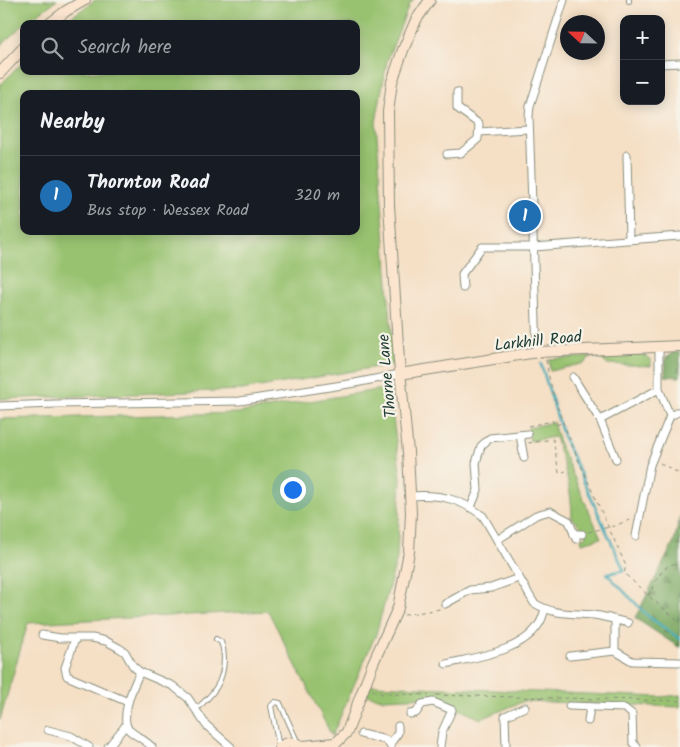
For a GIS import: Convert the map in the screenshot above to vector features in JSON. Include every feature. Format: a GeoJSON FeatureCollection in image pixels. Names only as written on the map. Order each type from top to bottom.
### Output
{"type":"FeatureCollection","features":[{"type":"Feature","properties":{"kind":"street"},"geometry":{"type":"LineString","coordinates":[[54,20],[66,10],[85,0]]}},
{"type":"Feature","properties":{"kind":"street","name":"Thorne Lane"},"geometry":{"type":"LineString","coordinates":[[280,747],[287,743],[302,746],[333,745],[347,732],[394,617],[402,592],[411,532],[410,496],[389,206],[388,112],[392,82],[403,50],[416,20],[430,0]]}},
{"type":"Feature","properties":{"kind":"street"},"geometry":{"type":"LineString","coordinates":[[541,352],[528,129],[530,106],[564,0]]}},
{"type":"Feature","properties":{"kind":"street"},"geometry":{"type":"LineString","coordinates":[[0,73],[20,51]]}},
{"type":"Feature","properties":{"kind":"street"},"geometry":{"type":"LineString","coordinates":[[665,64],[680,63]]}},
{"type":"Feature","properties":{"kind":"street"},"geometry":{"type":"LineString","coordinates":[[447,154],[462,153],[478,139],[479,124],[457,108],[457,92]]}},
{"type":"Feature","properties":{"kind":"street"},"geometry":{"type":"LineString","coordinates":[[478,132],[528,129]]}},
{"type":"Feature","properties":{"kind":"street"},"geometry":{"type":"LineString","coordinates":[[627,155],[629,240]]}},
{"type":"Feature","properties":{"kind":"street"},"geometry":{"type":"LineString","coordinates":[[463,288],[462,274],[482,247],[534,247],[680,236]]}},
{"type":"Feature","properties":{"kind":"street","name":"Larkhill Road"},"geometry":{"type":"LineString","coordinates":[[400,374],[541,352],[680,346]]}},
{"type":"Feature","properties":{"kind":"street"},"geometry":{"type":"LineString","coordinates":[[659,347],[659,389],[670,416]]}},
{"type":"Feature","properties":{"kind":"street"},"geometry":{"type":"LineString","coordinates":[[0,406],[240,401],[400,374]]}},
{"type":"Feature","properties":{"kind":"street"},"geometry":{"type":"LineString","coordinates":[[573,377],[600,420],[616,459]]}},
{"type":"Feature","properties":{"kind":"street"},"geometry":{"type":"LineString","coordinates":[[600,420],[659,389]]}},
{"type":"Feature","properties":{"kind":"street"},"geometry":{"type":"LineString","coordinates":[[636,536],[653,459],[670,416],[680,411]]}},
{"type":"Feature","properties":{"kind":"street"},"geometry":{"type":"LineString","coordinates":[[471,506],[478,490],[476,464],[481,446],[490,438],[528,434]]}},
{"type":"Feature","properties":{"kind":"street"},"geometry":{"type":"LineString","coordinates":[[520,435],[524,458]]}},
{"type":"Feature","properties":{"kind":"street"},"geometry":{"type":"LineString","coordinates":[[410,496],[427,495],[454,499],[471,506],[483,516],[534,603],[545,610],[601,616],[628,623]]}},
{"type":"Feature","properties":{"kind":"street"},"geometry":{"type":"LineString","coordinates":[[497,540],[536,515],[550,512],[569,521],[578,536]]}},
{"type":"Feature","properties":{"kind":"street"},"geometry":{"type":"LineString","coordinates":[[445,604],[470,590],[491,588],[519,578]]}},
{"type":"Feature","properties":{"kind":"street"},"geometry":{"type":"LineString","coordinates":[[446,664],[512,647],[539,625],[545,610]]}},
{"type":"Feature","properties":{"kind":"street"},"geometry":{"type":"LineString","coordinates":[[616,621],[615,650],[621,656],[632,661],[680,662]]}},
{"type":"Feature","properties":{"kind":"street"},"geometry":{"type":"LineString","coordinates":[[42,635],[60,638],[99,639],[119,648],[140,672],[173,686],[188,698],[206,725],[227,746]]}},
{"type":"Feature","properties":{"kind":"street"},"geometry":{"type":"LineString","coordinates":[[75,639],[65,668],[67,676],[128,702]]}},
{"type":"Feature","properties":{"kind":"street"},"geometry":{"type":"LineString","coordinates":[[570,656],[615,650]]}},
{"type":"Feature","properties":{"kind":"street"},"geometry":{"type":"LineString","coordinates":[[108,747],[126,725],[128,702],[140,672]]}},
{"type":"Feature","properties":{"kind":"street"},"geometry":{"type":"LineString","coordinates":[[410,714],[416,713],[422,704],[433,702],[452,710],[442,732],[440,747]]}},
{"type":"Feature","properties":{"kind":"street"},"geometry":{"type":"LineString","coordinates":[[569,706],[624,708],[628,710],[632,714],[633,743],[637,747]]}},
{"type":"Feature","properties":{"kind":"street"},"geometry":{"type":"LineString","coordinates":[[506,747],[505,716],[525,707]]}},
{"type":"Feature","properties":{"kind":"street"},"geometry":{"type":"LineString","coordinates":[[588,721],[590,707]]}},
{"type":"Feature","properties":{"kind":"street"},"geometry":{"type":"LineString","coordinates":[[126,725],[152,747]]}},
{"type":"Feature","properties":{"kind":"street"},"geometry":{"type":"LineString","coordinates":[[361,734],[386,740],[390,746],[398,733],[398,726]]}},
{"type":"Feature","properties":{"kind":"street"},"geometry":{"type":"LineString","coordinates":[[48,730],[71,736],[89,747]]}},
{"type":"Feature","properties":{"kind":"lane"},"geometry":{"type":"LineString","coordinates":[[196,709],[210,698],[220,682],[224,650],[221,642],[216,639]]}},
{"type":"Feature","properties":{"kind":"lane"},"geometry":{"type":"LineString","coordinates":[[280,747],[271,706],[275,702],[280,703],[302,746]]}},
{"type":"Feature","properties":{"kind":"path"},"geometry":{"type":"LineString","coordinates":[[541,352],[562,423],[626,566],[624,573],[648,596],[680,622]]}},
{"type":"Feature","properties":{"kind":"path"},"geometry":{"type":"LineString","coordinates":[[528,434],[527,427],[553,421],[554,425],[562,423]]}},
{"type":"Feature","properties":{"kind":"path"},"geometry":{"type":"LineString","coordinates":[[530,443],[554,439],[559,473],[566,471]]}},
{"type":"Feature","properties":{"kind":"path"},"geometry":{"type":"LineString","coordinates":[[653,459],[680,474]]}},
{"type":"Feature","properties":{"kind":"path"},"geometry":{"type":"LineString","coordinates":[[578,536],[640,515]]}},
{"type":"Feature","properties":{"kind":"path"},"geometry":{"type":"LineString","coordinates":[[648,596],[663,569],[674,563],[680,564]]}},
{"type":"Feature","properties":{"kind":"path"},"geometry":{"type":"LineString","coordinates":[[394,617],[442,608],[445,604]]}},
{"type":"Feature","properties":{"kind":"path"},"geometry":{"type":"LineString","coordinates":[[364,687],[383,694],[680,701]]}},
{"type":"Feature","properties":{"kind":"green space"},"geometry":{"type":"Polygon","coordinates":[[[0,0],[57,0],[30,20],[20,20],[20,28],[0,46],[0,0]]]}},
{"type":"Feature","properties":{"kind":"green space"},"geometry":{"type":"Polygon","coordinates":[[[95,0],[414,0],[409,5],[387,61],[376,122],[394,364],[242,390],[0,399],[0,85],[20,65],[20,75],[360,75],[360,20],[68,20],[95,0]]]}},
{"type":"Feature","properties":{"kind":"green space"},"geometry":{"type":"Polygon","coordinates":[[[680,352],[680,377],[665,376],[666,357],[672,353],[680,352]]]}},
{"type":"Feature","properties":{"kind":"green space"},"geometry":{"type":"Polygon","coordinates":[[[642,354],[651,360],[651,366],[607,364],[598,357],[590,357],[585,363],[550,371],[549,359],[642,354]]]}},
{"type":"Feature","properties":{"kind":"green space"},"geometry":{"type":"Polygon","coordinates":[[[389,388],[401,478],[397,558],[376,634],[332,736],[268,611],[28,623],[0,720],[0,419],[237,413],[389,388]]]}},
{"type":"Feature","properties":{"kind":"green space"},"geometry":{"type":"Polygon","coordinates":[[[553,422],[559,443],[601,538],[582,543],[581,538],[586,537],[585,531],[572,518],[569,487],[555,437],[530,441],[528,428],[553,422]]]}},
{"type":"Feature","properties":{"kind":"green space"},"geometry":{"type":"Polygon","coordinates":[[[680,516],[680,648],[635,618],[674,542],[680,516]]]}},
{"type":"Feature","properties":{"kind":"green space"},"geometry":{"type":"Polygon","coordinates":[[[371,685],[661,697],[680,695],[680,707],[524,701],[481,719],[432,697],[383,699],[367,695],[371,685]]]}},
{"type":"Feature","properties":{"kind":"waterway"},"geometry":{"type":"LineString","coordinates":[[541,364],[563,436],[624,570],[607,574],[649,617],[680,639]]}},
{"type":"Feature","properties":{"kind":"place","name":"Thornton Road"},"geometry":{"type":"Point","coordinates":[525,216]}}]}
